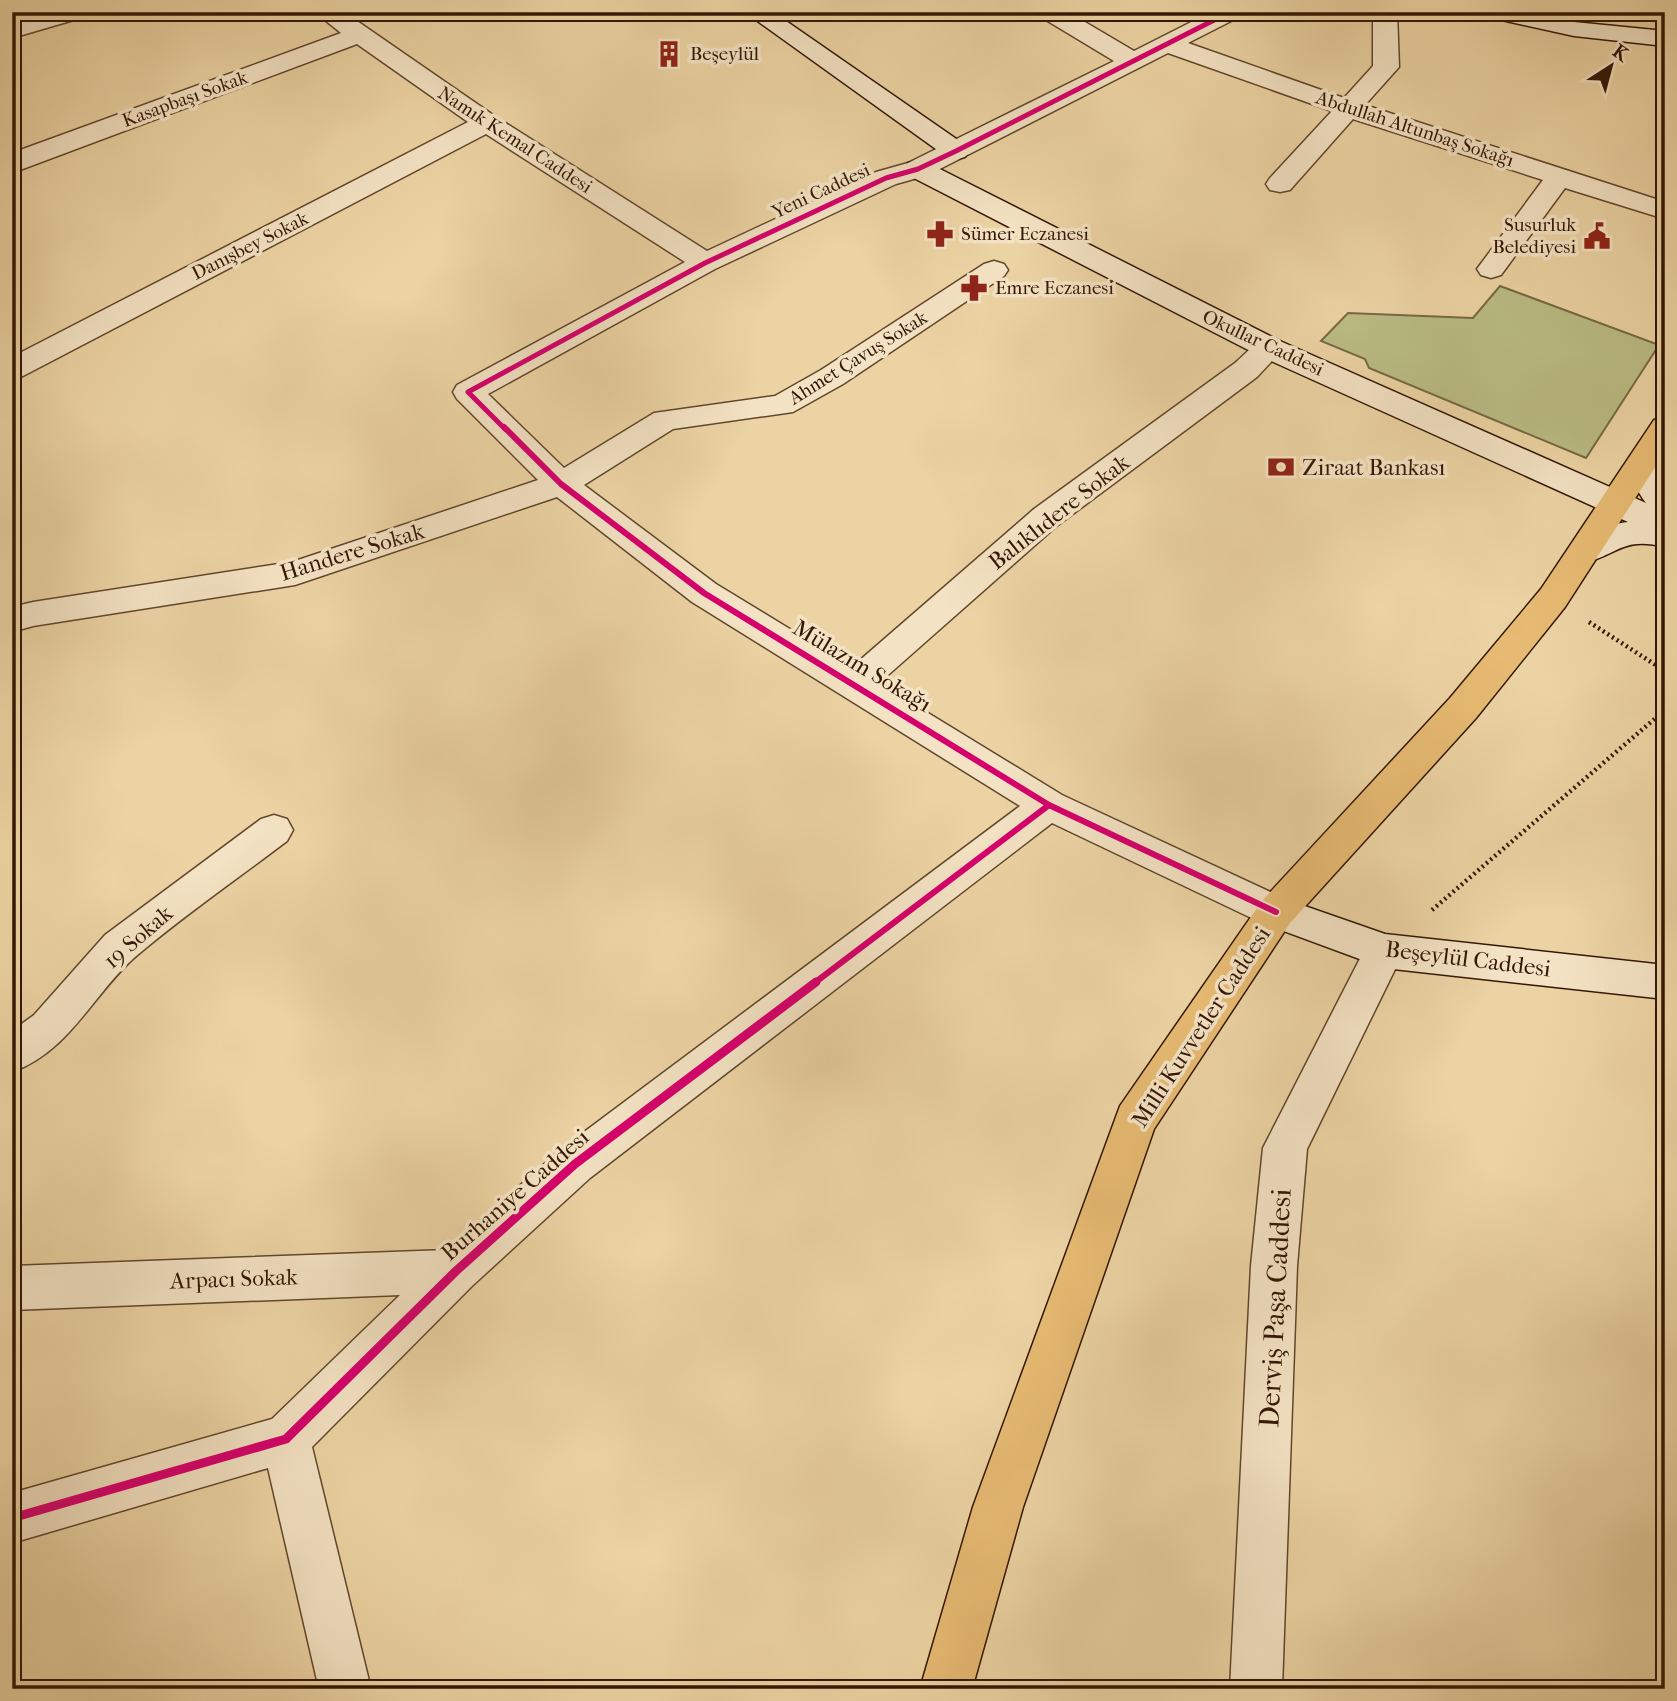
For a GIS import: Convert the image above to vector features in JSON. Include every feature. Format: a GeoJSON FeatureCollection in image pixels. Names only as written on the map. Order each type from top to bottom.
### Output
{"type":"FeatureCollection","features":[{"type":"Feature","properties":{"kind":"main road","name":"Milli Kuvvetler Caddesi"},"geometry":{"type":"LineString","coordinates":[[946,1689],[998,1507],[1135,1120],[1276,912],[1463,708],[1553,598],[1665,427]]}},
{"type":"Feature","properties":{"kind":"street"},"geometry":{"type":"LineString","coordinates":[[12,31],[75,12]]}},
{"type":"Feature","properties":{"kind":"street","name":"Namık Kemal Caddesi"},"geometry":{"type":"LineString","coordinates":[[327,12],[487,123],[705,263]]}},
{"type":"Feature","properties":{"kind":"street"},"geometry":{"type":"LineString","coordinates":[[757,12],[956,151]]}},
{"type":"Feature","properties":{"kind":"street"},"geometry":{"type":"LineString","coordinates":[[1050,12],[1133,61]]}},
{"type":"Feature","properties":{"kind":"street","name":"Yeni Caddesi"},"geometry":{"type":"LineString","coordinates":[[468,392],[705,263],[886,178],[918,169],[956,151],[1230,12]]}},
{"type":"Feature","properties":{"kind":"street"},"geometry":{"type":"LineString","coordinates":[[1280,184],[1386,67],[1385,12]]}},
{"type":"Feature","properties":{"kind":"street"},"geometry":{"type":"LineString","coordinates":[[1497,12],[1574,29],[1665,39]]}},
{"type":"Feature","properties":{"kind":"street","name":"Kasapbaşı Sokak"},"geometry":{"type":"LineString","coordinates":[[12,165],[32,155],[358,35]]}},
{"type":"Feature","properties":{"kind":"street","name":"Abdullah Altunbaş Sokağı"},"geometry":{"type":"LineString","coordinates":[[1166,44],[1350,109],[1665,211]]}},
{"type":"Feature","properties":{"kind":"street","name":"Danışbey Sokak"},"geometry":{"type":"LineString","coordinates":[[12,369],[487,123]]}},
{"type":"Feature","properties":{"kind":"street","name":"Okullar Caddesi"},"geometry":{"type":"LineString","coordinates":[[918,169],[1269,348],[1665,525]]}},
{"type":"Feature","properties":{"kind":"street"},"geometry":{"type":"LineString","coordinates":[[1491,269],[1560,176]]}},
{"type":"Feature","properties":{"kind":"street","name":"Ahmet Çavuş Sokak"},"geometry":{"type":"LineString","coordinates":[[561,484],[665,420],[782,405],[832,377],[994,270]]}},
{"type":"Feature","properties":{"kind":"street","name":"Balıklıdere Sokak"},"geometry":{"type":"LineString","coordinates":[[855,684],[1046,517],[1246,370],[1269,348]]}},
{"type":"Feature","properties":{"kind":"street","name":"Mülazım Sokağı"},"geometry":{"type":"LineString","coordinates":[[468,392],[561,484],[704,593],[1049,804],[1276,912]]}},
{"type":"Feature","properties":{"kind":"street"},"geometry":{"type":"LineString","coordinates":[[1647,455],[1650,486],[1665,505]]}},
{"type":"Feature","properties":{"kind":"street","name":"Handere Sokak"},"geometry":{"type":"LineString","coordinates":[[12,620],[33,614],[295,573],[561,484]]}},
{"type":"Feature","properties":{"kind":"street"},"geometry":{"type":"LineString","coordinates":[[1585,551],[1604,538],[1629,532],[1651,532],[1665,536]]}},
{"type":"Feature","properties":{"kind":"street","name":"Burhaniye Caddesi"},"geometry":{"type":"LineString","coordinates":[[12,1518],[286,1438],[456,1271],[575,1164],[1049,804]]}},
{"type":"Feature","properties":{"kind":"street","name":"19 Sokak"},"geometry":{"type":"LineString","coordinates":[[12,1054],[49,1028],[119,947],[274,830]]}},
{"type":"Feature","properties":{"kind":"street","name":"Beşeylül Caddesi"},"geometry":{"type":"LineString","coordinates":[[1276,912],[1384,951],[1665,982]]}},
{"type":"Feature","properties":{"kind":"street","name":"Derviş Paşa Caddesi"},"geometry":{"type":"LineString","coordinates":[[1256,1689],[1274,1266],[1285,1148],[1384,951]]}},
{"type":"Feature","properties":{"kind":"street","name":"Arpacı Sokak"},"geometry":{"type":"LineString","coordinates":[[12,1288],[456,1271]]}},
{"type":"Feature","properties":{"kind":"street"},"geometry":{"type":"LineString","coordinates":[[286,1438],[345,1689]]}},
{"type":"Feature","properties":{"kind":"path"},"geometry":{"type":"LineString","coordinates":[[1553,598],[1665,671]]}},
{"type":"Feature","properties":{"kind":"path"},"geometry":{"type":"LineString","coordinates":[[1384,951],[1665,709]]}},
{"type":"Feature","properties":{"kind":"green space"},"geometry":{"type":"Polygon","coordinates":[[[1500,286],[1659,345],[1586,458],[1369,368],[1365,359],[1321,341],[1348,313],[1473,318],[1500,286]]]}},
{"type":"Feature","properties":{"kind":"cycle path"},"geometry":{"type":"LineString","coordinates":[[1230,12],[956,151],[918,169],[886,178],[705,263],[468,392],[561,484],[704,593],[1049,805],[1276,912]]}},
{"type":"Feature","properties":{"kind":"cycle path"},"geometry":{"type":"LineString","coordinates":[[12,1518],[286,1439],[456,1271],[575,1164],[1049,805]]}},
{"type":"Feature","properties":{"kind":"place","name":"Beşeylül"},"geometry":{"type":"Point","coordinates":[669,54]}},
{"type":"Feature","properties":{"kind":"place","name":"Sümer Eczanesi"},"geometry":{"type":"Point","coordinates":[940,234]}},
{"type":"Feature","properties":{"kind":"place","name":"Susurluk Belediyesi"},"geometry":{"type":"Point","coordinates":[1597,236]}},
{"type":"Feature","properties":{"kind":"place","name":"Emre Eczanesi"},"geometry":{"type":"Point","coordinates":[974,288]}},
{"type":"Feature","properties":{"kind":"place","name":"Ziraat Bankası"},"geometry":{"type":"Point","coordinates":[1281,467]}}]}
